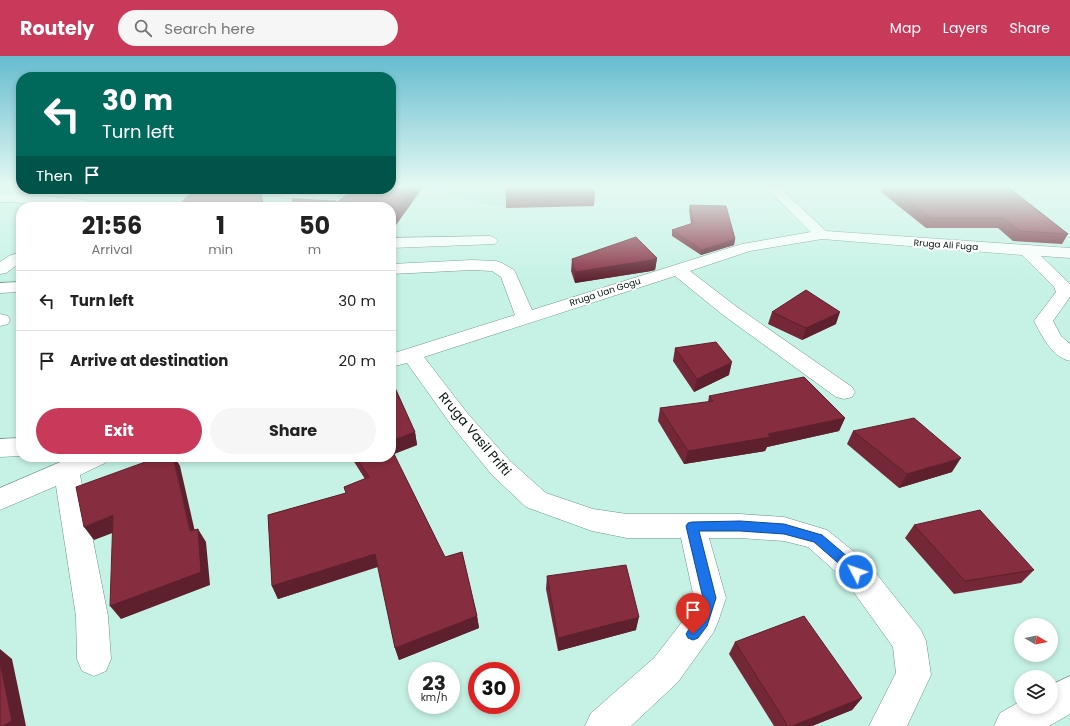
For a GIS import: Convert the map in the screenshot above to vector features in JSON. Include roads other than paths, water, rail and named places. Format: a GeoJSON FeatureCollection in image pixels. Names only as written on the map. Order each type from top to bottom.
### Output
{"type":"FeatureCollection","features":[{"type":"Feature","properties":{"kind":"street"},"geometry":{"type":"LineString","coordinates":[[805,218],[822,235]]}},
{"type":"Feature","properties":{"kind":"street","name":"Rruga Ali Fuga"},"geometry":{"type":"LineString","coordinates":[[822,235],[1070,253]]}},
{"type":"Feature","properties":{"kind":"street","name":"Rruga Uan Gogu"},"geometry":{"type":"LineString","coordinates":[[401,358],[747,247],[822,235]]}},
{"type":"Feature","properties":{"kind":"street"},"geometry":{"type":"LineString","coordinates":[[396,243],[490,241]]}},
{"type":"Feature","properties":{"kind":"street"},"geometry":{"type":"LineString","coordinates":[[1026,250],[1062,285],[1065,292],[1043,320],[1053,339],[1070,355]]}},
{"type":"Feature","properties":{"kind":"street"},"geometry":{"type":"LineString","coordinates":[[0,269],[16,259]]}},
{"type":"Feature","properties":{"kind":"street"},"geometry":{"type":"LineString","coordinates":[[396,269],[472,265],[496,266],[508,274],[526,318]]}},
{"type":"Feature","properties":{"kind":"street"},"geometry":{"type":"LineString","coordinates":[[677,269],[730,311],[844,392]]}},
{"type":"Feature","properties":{"kind":"street"},"geometry":{"type":"LineString","coordinates":[[0,288],[16,287]]}},
{"type":"Feature","properties":{"kind":"street","name":"Rruga Vasil Prifti"},"geometry":{"type":"LineString","coordinates":[[401,358],[460,420],[501,468],[536,500],[592,520],[627,526],[740,526],[784,529],[818,538],[856,572],[909,640],[914,675],[888,726]]}},
{"type":"Feature","properties":{"kind":"street"},"geometry":{"type":"LineString","coordinates":[[0,448],[16,447]]}},
{"type":"Feature","properties":{"kind":"street"},"geometry":{"type":"LineString","coordinates":[[0,498],[84,462]]}},
{"type":"Feature","properties":{"kind":"street"},"geometry":{"type":"LineString","coordinates":[[66,470],[92,616],[94,659]]}},
{"type":"Feature","properties":{"kind":"street"},"geometry":{"type":"LineString","coordinates":[[604,726],[666,670],[702,622],[710,598],[692,526]]}},
{"type":"Feature","properties":{"kind":"street"},"geometry":{"type":"LineString","coordinates":[[1058,701],[1070,694]]}},
{"type":"Feature","properties":{"kind":"street"},"geometry":{"type":"LineString","coordinates":[[1013,726],[1034,714]]}}]}
